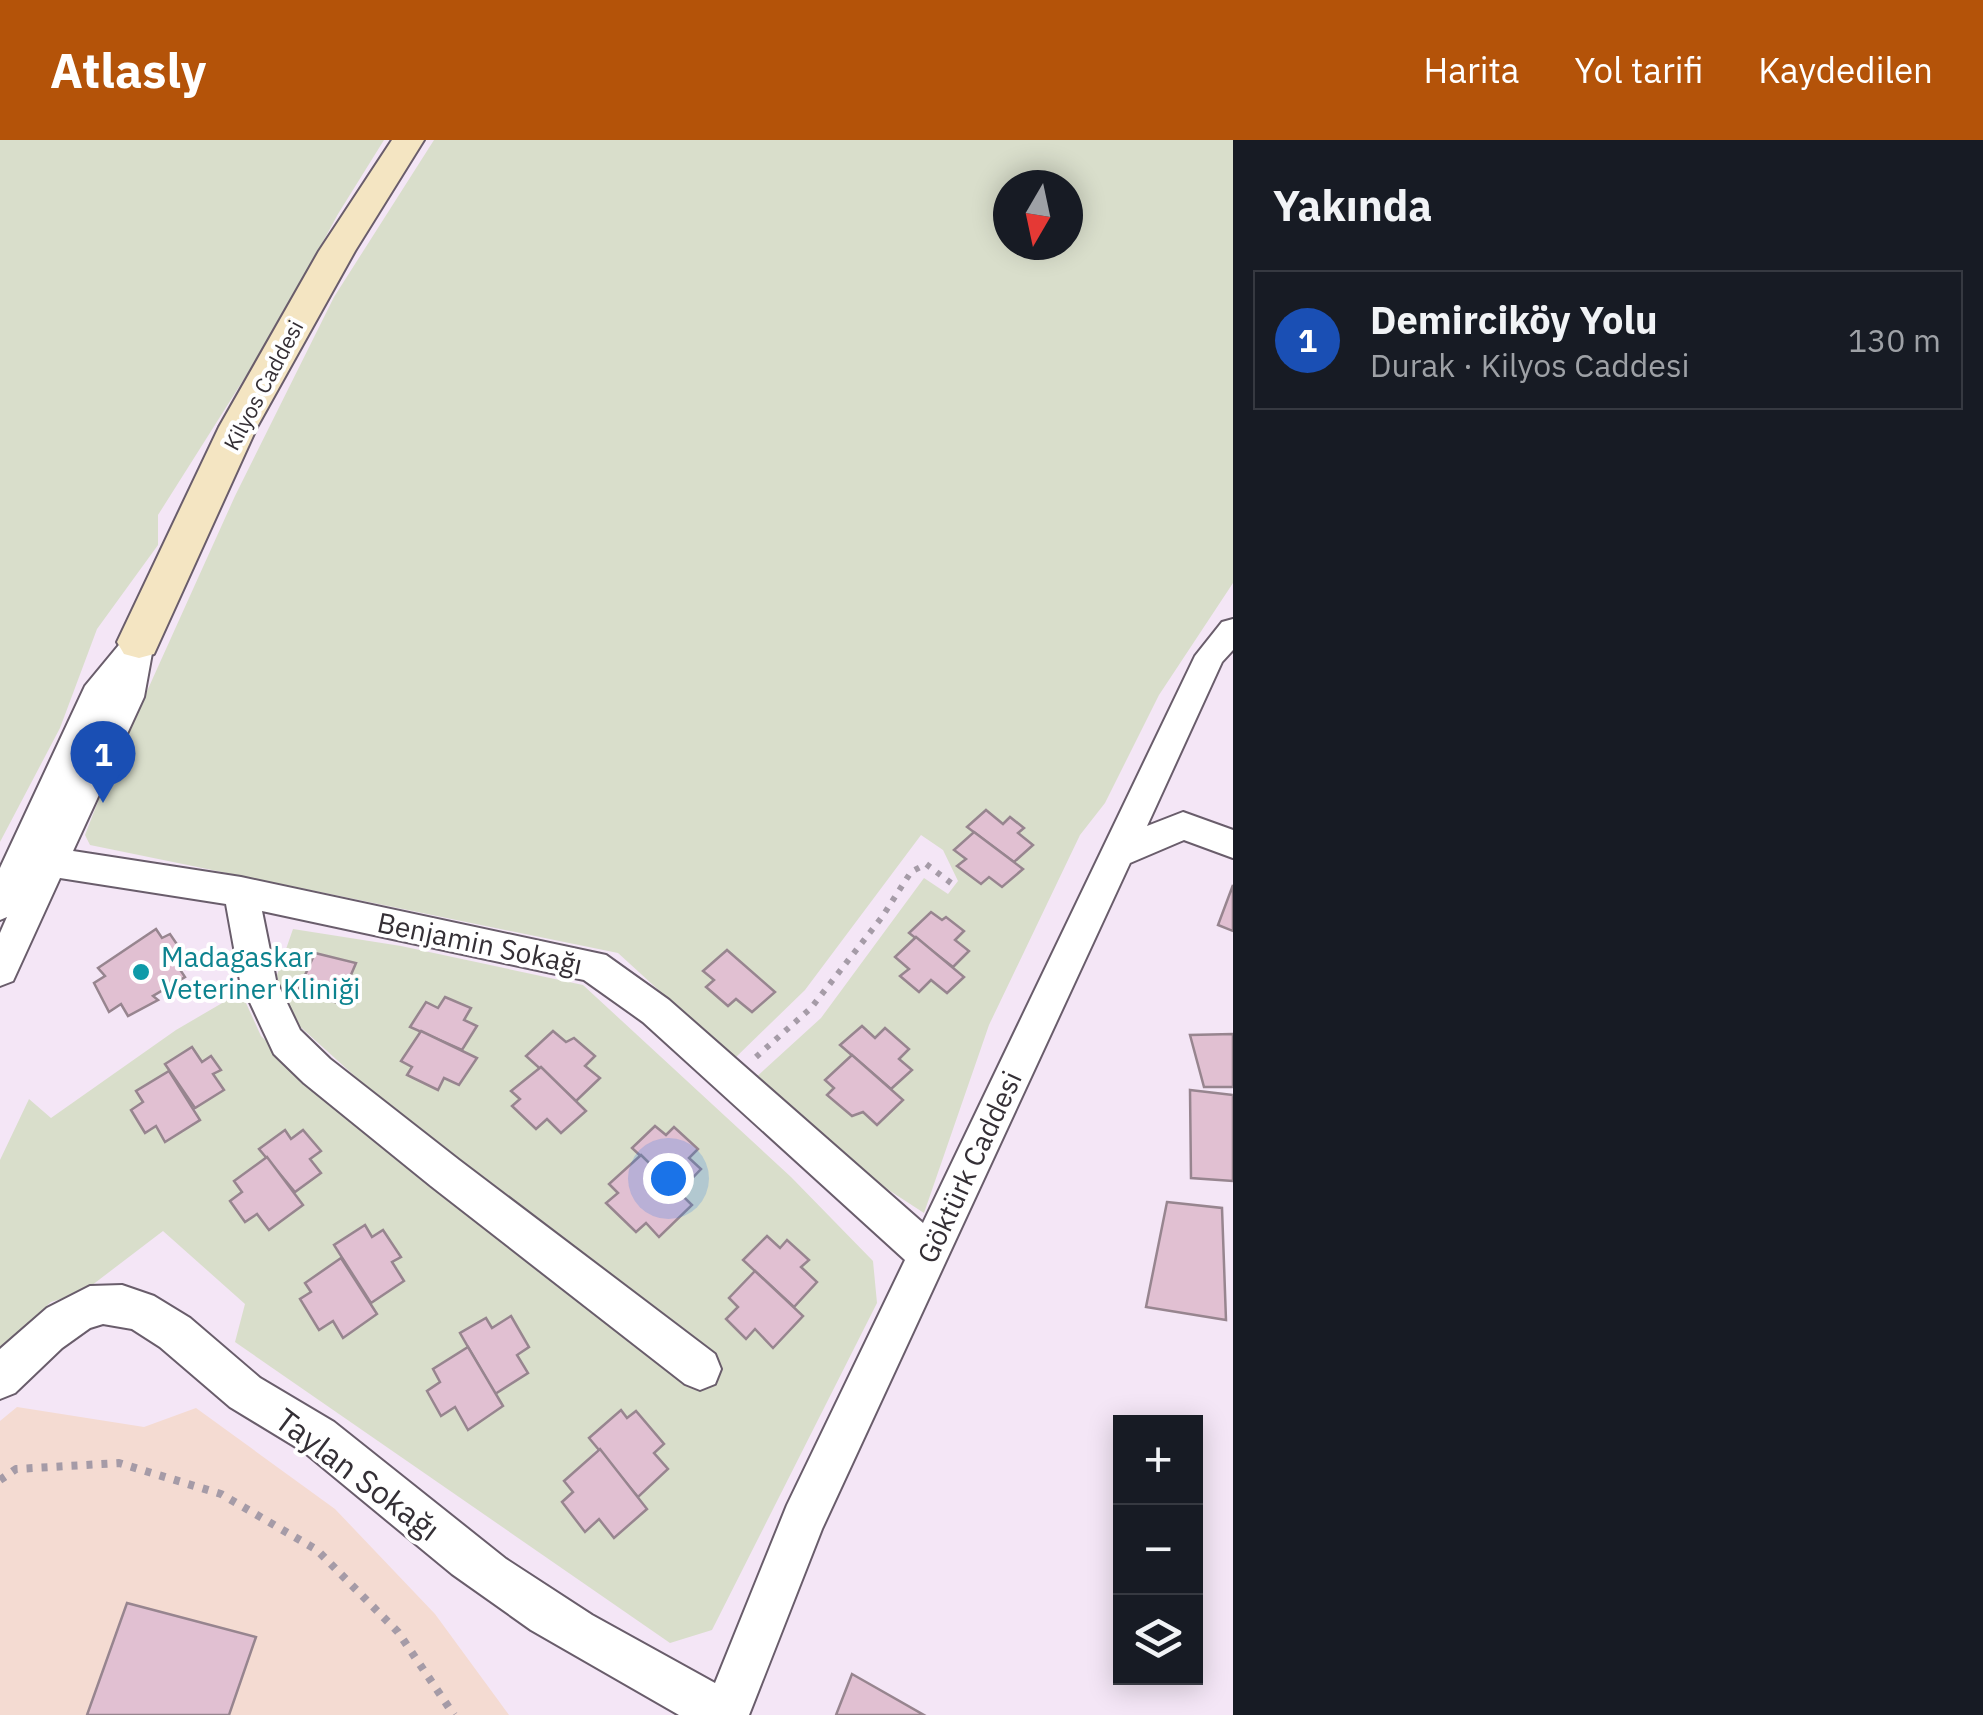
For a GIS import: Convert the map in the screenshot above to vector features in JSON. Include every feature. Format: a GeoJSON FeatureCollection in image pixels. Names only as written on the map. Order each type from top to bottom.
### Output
{"type":"FeatureCollection","features":[{"type":"Feature","properties":{"kind":"street","name":"Kilyos Caddesi"},"geometry":{"type":"LineString","coordinates":[[0,970],[128,697],[139,642],[238,427],[336,251],[408,140]]}},
{"type":"Feature","properties":{"kind":"street","name":"Göktürk Caddesi"},"geometry":{"type":"LineString","coordinates":[[725,1714],[803,1521],[928,1254],[1210,656],[1233,630]]}},
{"type":"Feature","properties":{"kind":"street","name":"Kilyos Caddesi"},"geometry":{"type":"LineString","coordinates":[[0,904],[96,695],[139,642]]}},
{"type":"Feature","properties":{"kind":"street"},"geometry":{"type":"LineString","coordinates":[[1116,854],[1182,826],[1233,844]]}},
{"type":"Feature","properties":{"kind":"street","name":"Benjamin Sokağı"},"geometry":{"type":"LineString","coordinates":[[52,862],[241,892],[593,966],[656,1011],[730,1082],[928,1254]]}},
{"type":"Feature","properties":{"kind":"street"},"geometry":{"type":"LineString","coordinates":[[241,892],[258,982],[287,1042],[388,1128],[700,1369]]}},
{"type":"Feature","properties":{"kind":"street","name":"Taylan Sokağı"},"geometry":{"type":"LineString","coordinates":[[0,1378],[78,1312],[102,1304],[133,1308],[192,1344],[238,1388],[317,1435],[488,1574],[590,1643],[725,1714]]}},
{"type":"Feature","properties":{"kind":"path"},"geometry":{"type":"LineString","coordinates":[[730,1082],[811,1008],[912,872],[926,864],[950,883]]}},
{"type":"Feature","properties":{"kind":"path"},"geometry":{"type":"LineString","coordinates":[[0,1480],[16,1470],[119,1464],[221,1494],[317,1550],[398,1632],[454,1715]]}},
{"type":"Feature","properties":{"kind":"shaded area"},"geometry":{"type":"Polygon","coordinates":[[[17,1407],[144,1427],[196,1408],[335,1509],[435,1614],[509,1715],[0,1715],[0,1421],[17,1407]]]}},
{"type":"Feature","properties":{"kind":"green space"},"geometry":{"type":"Polygon","coordinates":[[[0,140],[384,140],[338,214],[275,330],[158,515],[158,545],[97,629],[60,728],[0,842],[0,140]]]}},
{"type":"Feature","properties":{"kind":"green space"},"geometry":{"type":"Polygon","coordinates":[[[434,140],[1233,140],[1233,583],[1159,695],[1105,803],[1080,835],[989,1025],[924,1213],[867,1176],[753,1080],[821,1018],[924,878],[948,894],[958,881],[943,850],[921,835],[805,990],[734,1059],[618,953],[90,845],[85,835],[102,791],[235,496],[334,297],[434,140]],[[985,810],[968,826],[974,832],[954,849],[966,859],[958,866],[980,884],[989,877],[1002,887],[1022,869],[1014,862],[1033,845],[1018,833],[1024,828],[1011,818],[1003,824],[985,810]],[[931,912],[909,933],[916,937],[895,956],[909,969],[901,976],[919,991],[931,980],[947,993],[964,977],[953,967],[968,951],[955,940],[964,930],[931,912]],[[861,1026],[841,1044],[852,1055],[825,1080],[834,1088],[828,1095],[851,1116],[863,1112],[877,1124],[902,1100],[891,1089],[911,1070],[899,1059],[885,1029],[875,1038],[861,1026]]]}},
{"type":"Feature","properties":{"kind":"green space"},"geometry":{"type":"Polygon","coordinates":[[[293,929],[401,946],[583,985],[791,1177],[873,1261],[877,1303],[712,1630],[670,1643],[235,1342],[245,1304],[163,1231],[83,1292],[51,1302],[0,1350],[0,1160],[29,1099],[51,1118],[176,1030],[241,992],[261,1036],[300,1073],[630,1342],[695,1389],[706,1378],[536,1220],[358,1079],[285,1013],[277,975],[293,929]],[[446,997],[402,1061],[412,1067],[408,1075],[438,1089],[444,1078],[460,1085],[476,1058],[462,1050],[477,1027],[464,1020],[471,1008],[446,997]],[[574,1038],[526,1056],[541,1067],[512,1091],[520,1099],[513,1106],[535,1129],[547,1119],[561,1133],[585,1111],[576,1101],[600,1079],[585,1066],[595,1056],[574,1038]],[[211,1057],[202,1062],[165,1064],[169,1071],[137,1091],[143,1102],[131,1110],[145,1132],[156,1126],[166,1141],[200,1121],[195,1108],[223,1090],[213,1074],[220,1070],[211,1057]],[[655,1126],[632,1148],[641,1155],[609,1184],[618,1193],[607,1204],[636,1232],[646,1223],[660,1236],[692,1205],[679,1192],[701,1169],[689,1158],[698,1149],[675,1128],[666,1135],[655,1126]],[[284,1130],[260,1149],[267,1157],[234,1181],[242,1192],[230,1201],[245,1222],[257,1214],[302,1205],[295,1192],[320,1173],[310,1159],[320,1150],[303,1130],[291,1139],[284,1130]],[[364,1225],[334,1244],[341,1258],[305,1283],[311,1292],[300,1300],[319,1330],[333,1321],[343,1337],[377,1314],[371,1303],[404,1281],[392,1262],[400,1256],[384,1230],[372,1237],[364,1225]],[[766,1236],[744,1259],[755,1271],[729,1297],[738,1307],[746,1338],[755,1329],[773,1347],[802,1316],[794,1307],[817,1283],[801,1267],[808,1259],[788,1241],[780,1248],[766,1236]],[[511,1316],[492,1328],[485,1318],[461,1333],[468,1347],[434,1369],[440,1382],[427,1391],[441,1415],[455,1407],[468,1430],[503,1407],[495,1394],[517,1355],[529,1346],[511,1316]],[[636,1411],[565,1481],[573,1492],[562,1502],[584,1532],[599,1519],[615,1538],[647,1509],[638,1497],[667,1470],[654,1453],[664,1444],[636,1411]]]}},
{"type":"Feature","properties":{"kind":"building"},"geometry":{"type":"Polygon","coordinates":[[[986,810],[1003,824],[1010,817],[1024,828],[1018,833],[1033,845],[1014,862],[967,827],[986,810]]]}},
{"type":"Feature","properties":{"kind":"building"},"geometry":{"type":"Polygon","coordinates":[[[974,832],[1023,869],[1002,887],[989,877],[981,884],[957,866],[966,859],[954,850],[974,832]]]}},
{"type":"Feature","properties":{"kind":"building"},"geometry":{"type":"Polygon","coordinates":[[[1233,885],[1233,931],[1218,925],[1233,885]]]}},
{"type":"Feature","properties":{"kind":"building"},"geometry":{"type":"Polygon","coordinates":[[[931,912],[942,920],[946,917],[964,931],[955,940],[969,951],[953,967],[909,933],[931,912]]]}},
{"type":"Feature","properties":{"kind":"building","name":"Madagaskar Veteriner Kliniği"},"geometry":{"type":"Polygon","coordinates":[[[156,929],[162,938],[170,934],[185,956],[175,962],[185,977],[153,996],[158,1000],[128,1016],[121,1004],[109,1012],[94,983],[105,976],[98,968],[156,929]]]}},
{"type":"Feature","properties":{"kind":"building"},"geometry":{"type":"Polygon","coordinates":[[[916,937],[964,977],[947,993],[931,980],[919,992],[900,976],[909,969],[895,957],[916,937]]]}},
{"type":"Feature","properties":{"kind":"building"},"geometry":{"type":"Polygon","coordinates":[[[727,950],[775,992],[752,1012],[736,999],[728,1006],[706,987],[714,980],[703,971],[727,950]]]}},
{"type":"Feature","properties":{"kind":"building"},"geometry":{"type":"Polygon","coordinates":[[[315,953],[356,963],[339,1003],[297,993],[315,953]]]}},
{"type":"Feature","properties":{"kind":"building"},"geometry":{"type":"Polygon","coordinates":[[[445,997],[471,1008],[464,1020],[477,1026],[462,1050],[410,1027],[426,1002],[438,1008],[445,997]]]}},
{"type":"Feature","properties":{"kind":"building"},"geometry":{"type":"Polygon","coordinates":[[[862,1026],[875,1038],[885,1028],[909,1049],[899,1059],[912,1070],[891,1089],[840,1045],[862,1026]]]}},
{"type":"Feature","properties":{"kind":"building"},"geometry":{"type":"Polygon","coordinates":[[[421,1031],[477,1058],[459,1085],[444,1078],[438,1090],[407,1075],[412,1067],[401,1061],[421,1031]]]}},
{"type":"Feature","properties":{"kind":"building"},"geometry":{"type":"Polygon","coordinates":[[[553,1031],[566,1042],[574,1038],[595,1056],[585,1066],[600,1078],[576,1101],[526,1056],[553,1031]]]}},
{"type":"Feature","properties":{"kind":"building"},"geometry":{"type":"Polygon","coordinates":[[[1233,1034],[1233,1087],[1204,1087],[1190,1035],[1233,1034]]]}},
{"type":"Feature","properties":{"kind":"building"},"geometry":{"type":"Polygon","coordinates":[[[192,1047],[202,1062],[211,1056],[221,1070],[213,1074],[224,1090],[195,1108],[165,1064],[192,1047]]]}},
{"type":"Feature","properties":{"kind":"building"},"geometry":{"type":"Polygon","coordinates":[[[852,1055],[903,1100],[877,1125],[863,1112],[852,1116],[827,1095],[834,1088],[825,1080],[852,1055]]]}},
{"type":"Feature","properties":{"kind":"building"},"geometry":{"type":"Polygon","coordinates":[[[541,1067],[586,1111],[561,1133],[547,1119],[536,1129],[512,1106],[520,1099],[511,1091],[541,1067]]]}},
{"type":"Feature","properties":{"kind":"building"},"geometry":{"type":"Polygon","coordinates":[[[169,1071],[200,1120],[165,1142],[156,1126],[145,1133],[131,1110],[143,1102],[136,1091],[169,1071]]]}},
{"type":"Feature","properties":{"kind":"building"},"geometry":{"type":"Polygon","coordinates":[[[1190,1090],[1233,1095],[1233,1181],[1191,1178],[1190,1090]]]}},
{"type":"Feature","properties":{"kind":"building"},"geometry":{"type":"Polygon","coordinates":[[[655,1126],[666,1135],[674,1127],[698,1149],[689,1158],[701,1169],[679,1192],[632,1148],[655,1126]]]}},
{"type":"Feature","properties":{"kind":"building"},"geometry":{"type":"Polygon","coordinates":[[[285,1130],[291,1139],[303,1130],[321,1151],[310,1159],[321,1173],[295,1192],[259,1149],[285,1130]]]}},
{"type":"Feature","properties":{"kind":"building"},"geometry":{"type":"Polygon","coordinates":[[[641,1155],[692,1205],[659,1237],[646,1223],[636,1232],[606,1203],[618,1193],[609,1184],[641,1155]]]}},
{"type":"Feature","properties":{"kind":"building"},"geometry":{"type":"Polygon","coordinates":[[[267,1157],[303,1205],[269,1230],[257,1214],[245,1222],[230,1201],[242,1192],[234,1181],[267,1157]]]}},
{"type":"Feature","properties":{"kind":"building"},"geometry":{"type":"Polygon","coordinates":[[[1167,1202],[1222,1208],[1226,1320],[1146,1307],[1167,1202]]]}},
{"type":"Feature","properties":{"kind":"building"},"geometry":{"type":"Polygon","coordinates":[[[365,1225],[372,1237],[383,1230],[401,1257],[392,1262],[404,1281],[371,1303],[334,1245],[365,1225]]]}},
{"type":"Feature","properties":{"kind":"building"},"geometry":{"type":"Polygon","coordinates":[[[767,1236],[780,1248],[787,1240],[809,1260],[801,1267],[817,1282],[794,1307],[743,1260],[767,1236]]]}},
{"type":"Feature","properties":{"kind":"building"},"geometry":{"type":"Polygon","coordinates":[[[341,1258],[377,1314],[343,1338],[333,1321],[319,1330],[300,1299],[311,1292],[305,1283],[341,1258]]]}},
{"type":"Feature","properties":{"kind":"building"},"geometry":{"type":"Polygon","coordinates":[[[755,1271],[803,1316],[773,1348],[755,1329],[746,1339],[726,1319],[738,1307],[729,1298],[755,1271]]]}},
{"type":"Feature","properties":{"kind":"building"},"geometry":{"type":"Polygon","coordinates":[[[511,1316],[529,1347],[517,1355],[528,1373],[495,1394],[460,1333],[486,1318],[492,1328],[511,1316]]]}},
{"type":"Feature","properties":{"kind":"building"},"geometry":{"type":"Polygon","coordinates":[[[468,1347],[503,1406],[468,1430],[455,1407],[441,1416],[427,1391],[440,1382],[433,1369],[468,1347]]]}},
{"type":"Feature","properties":{"kind":"building"},"geometry":{"type":"Polygon","coordinates":[[[621,1410],[627,1418],[636,1411],[664,1444],[654,1453],[668,1469],[638,1497],[589,1438],[621,1410]]]}},
{"type":"Feature","properties":{"kind":"building"},"geometry":{"type":"Polygon","coordinates":[[[600,1449],[647,1509],[614,1538],[599,1519],[585,1532],[562,1502],[573,1492],[564,1481],[600,1449]]]}},
{"type":"Feature","properties":{"kind":"building"},"geometry":{"type":"Polygon","coordinates":[[[127,1603],[256,1637],[229,1715],[87,1715],[127,1603]]]}},
{"type":"Feature","properties":{"kind":"building"},"geometry":{"type":"Polygon","coordinates":[[[852,1674],[924,1715],[836,1715],[852,1674]]]}},
{"type":"Feature","properties":{"kind":"place","name":"Demirciköy Yolu"},"geometry":{"type":"Point","coordinates":[103,803]}},
{"type":"Feature","properties":{"kind":"place","name":"Madagaskar Veteriner Kliniği"},"geometry":{"type":"Point","coordinates":[141,972]}}]}
